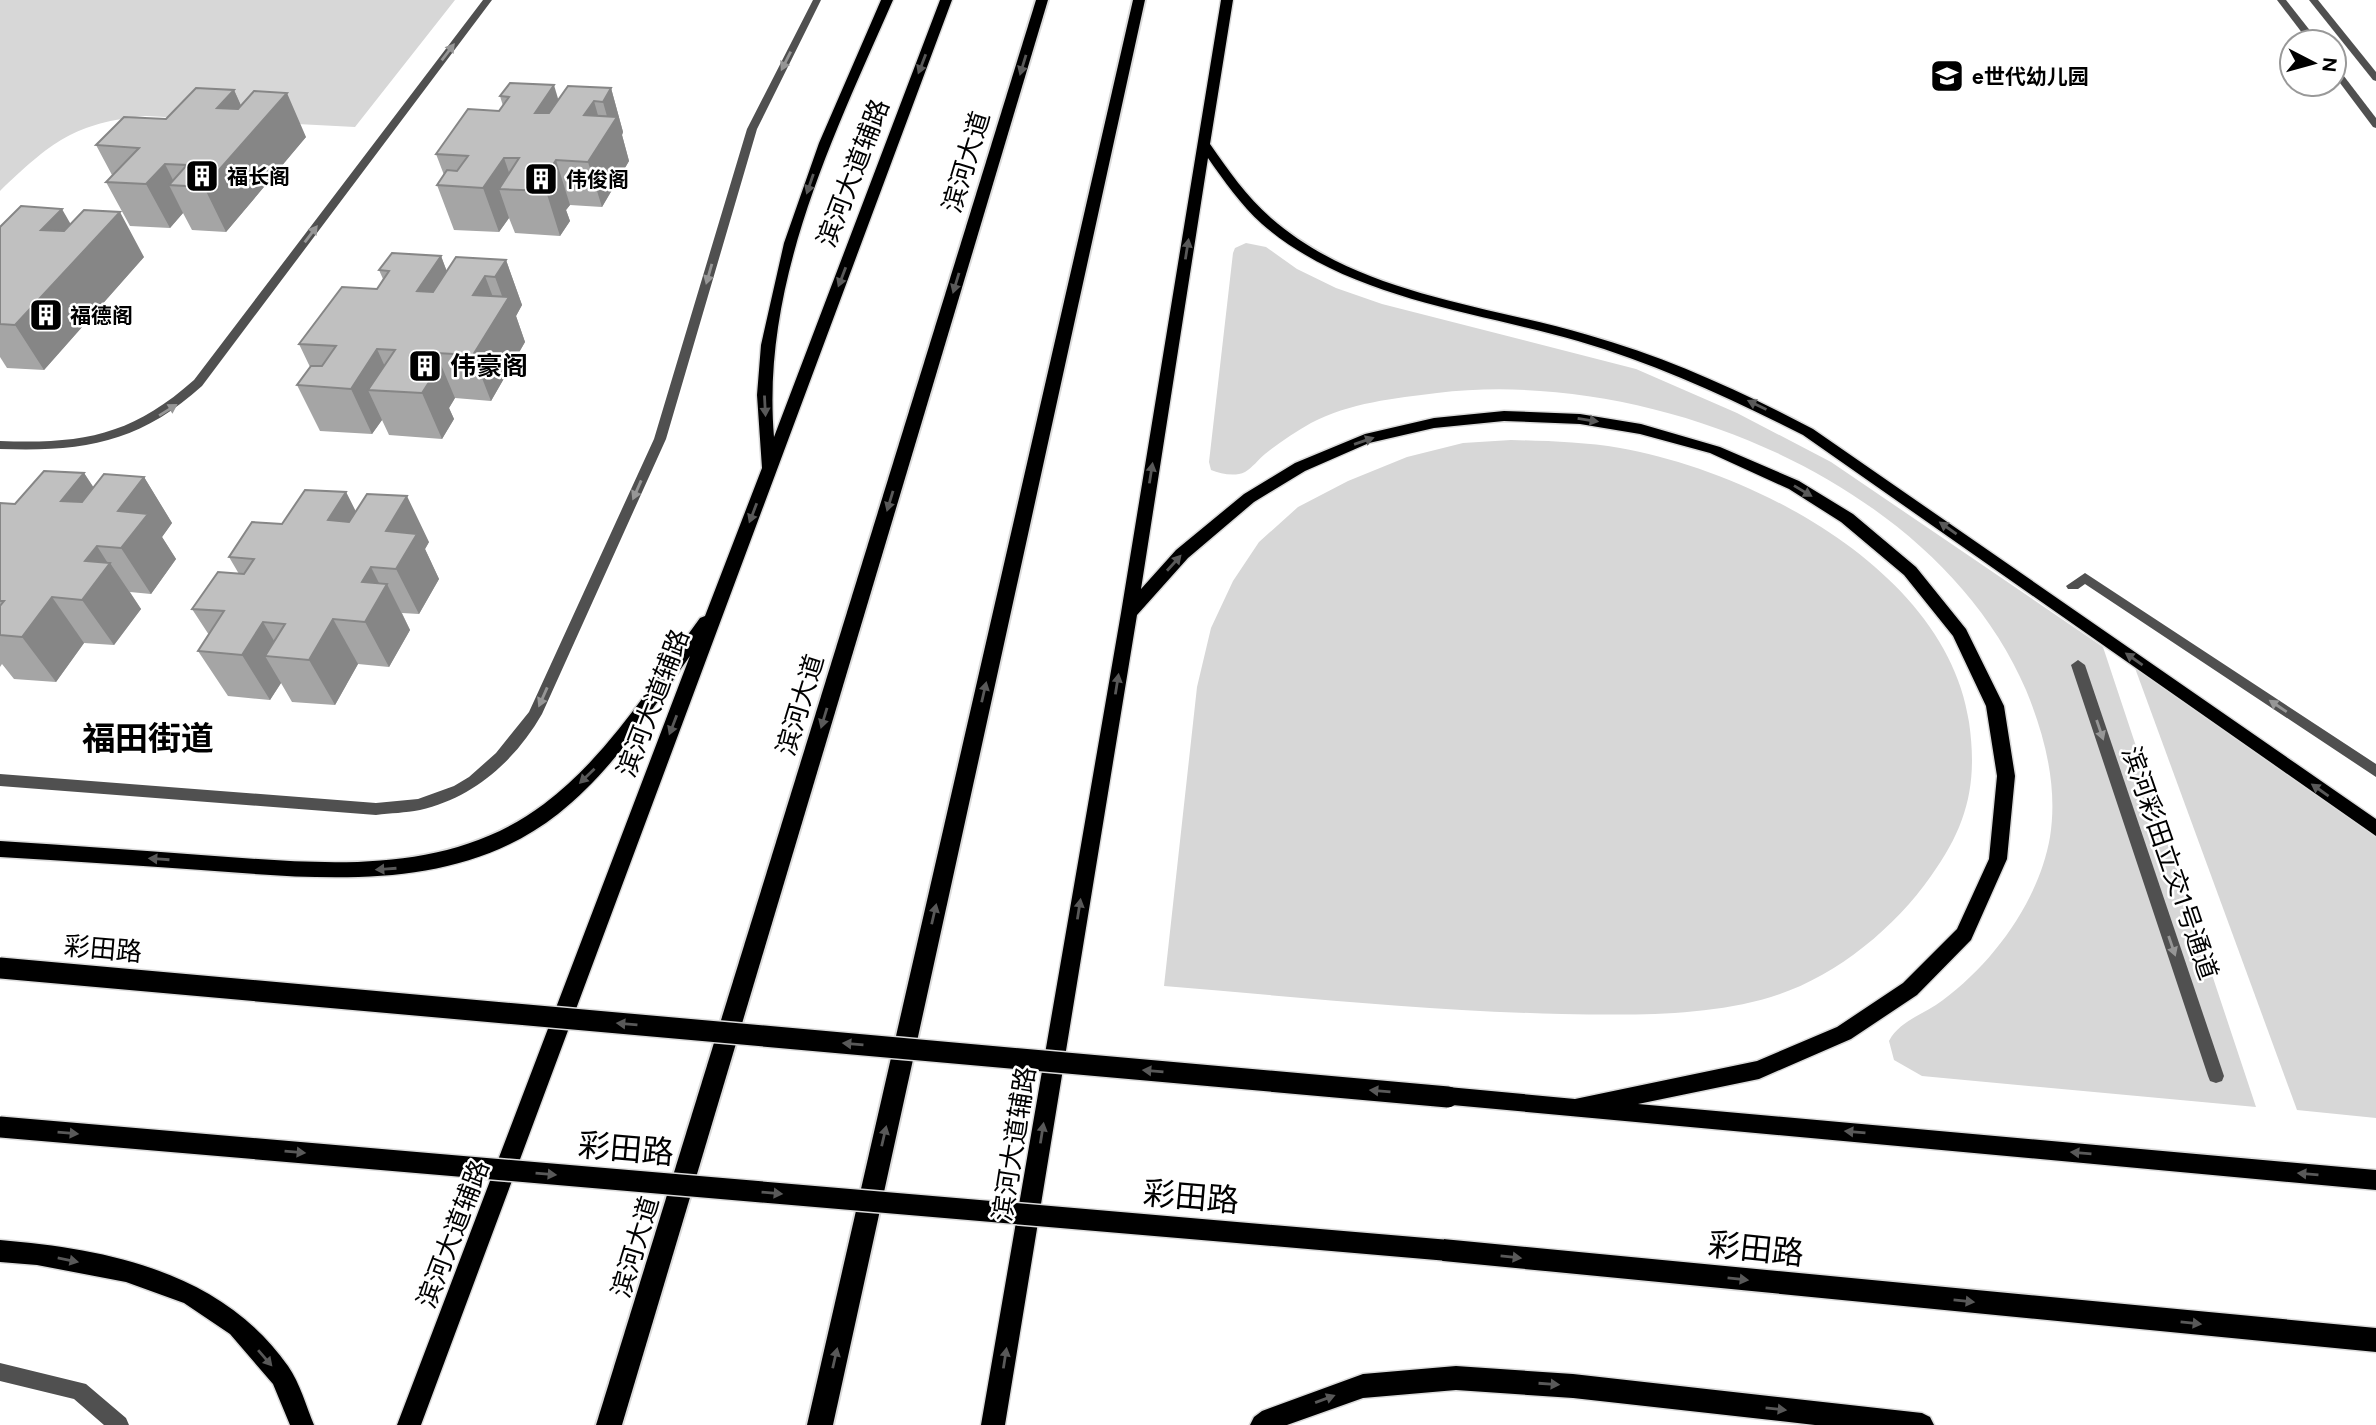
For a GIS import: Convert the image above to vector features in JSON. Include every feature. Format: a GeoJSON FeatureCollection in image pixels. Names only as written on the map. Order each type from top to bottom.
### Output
{"type":"FeatureCollection","features":[{"type":"Feature","properties":{"kind":"highway","name":"滨河大道"},"geometry":{"type":"LineString","coordinates":[[609,1425],[1042,0]]}},
{"type":"Feature","properties":{"kind":"highway"},"geometry":{"type":"LineString","coordinates":[[820,1425],[1139,0]]}},
{"type":"Feature","properties":{"kind":"main road"},"geometry":{"type":"LineString","coordinates":[[769,472],[764,395],[771,328],[802,208],[834,120],[887,0]]}},
{"type":"Feature","properties":{"kind":"main road","name":"滨河大道辅路"},"geometry":{"type":"LineString","coordinates":[[408,1425],[946,0]]}},
{"type":"Feature","properties":{"kind":"main road","name":"滨河大道辅路"},"geometry":{"type":"LineString","coordinates":[[993,1425],[1228,2]]}},
{"type":"Feature","properties":{"kind":"main road"},"geometry":{"type":"LineString","coordinates":[[1204,144],[1233,183],[1268,222],[1307,251],[1356,274],[1404,291],[1584,338],[1651,360],[1712,384],[1808,432],[2376,829]]}},
{"type":"Feature","properties":{"kind":"main road"},"geometry":{"type":"LineString","coordinates":[[1129,613],[1182,554],[1249,498],[1300,467],[1365,439],[1434,423],[1504,416],[1580,419],[1641,429],[1716,450],[1794,485],[1847,518],[1910,571],[1960,633],[1989,694],[1994,706],[2006,776],[1998,859],[1964,934],[1910,989],[1832,1038],[1759,1070],[1578,1107]]}},
{"type":"Feature","properties":{"kind":"main road"},"geometry":{"type":"LineString","coordinates":[[0,849],[323,870],[382,870],[424,866],[468,854],[516,834],[550,809],[590,773],[628,729],[718,605]]}},
{"type":"Feature","properties":{"kind":"main road","name":"彩田路"},"geometry":{"type":"LineString","coordinates":[[0,968],[2376,1180]]}},
{"type":"Feature","properties":{"kind":"main road","name":"彩田路"},"geometry":{"type":"LineString","coordinates":[[0,1127],[1443,1251],[2376,1340]]}},
{"type":"Feature","properties":{"kind":"main road"},"geometry":{"type":"LineString","coordinates":[[0,1251],[37,1254],[125,1271],[191,1294],[238,1326],[281,1376],[302,1425]]}},
{"type":"Feature","properties":{"kind":"main road"},"geometry":{"type":"LineString","coordinates":[[1262,1425],[1270,1419],[1363,1386],[1456,1378],[1573,1386],[1922,1425]]}},
{"type":"Feature","properties":{"kind":"street"},"geometry":{"type":"LineString","coordinates":[[0,445],[73,446],[107,439],[177,405],[198,383],[488,0]]}},
{"type":"Feature","properties":{"kind":"street"},"geometry":{"type":"LineString","coordinates":[[0,780],[376,809],[426,803],[473,784],[509,752],[535,715],[660,439],[752,129],[817,0]]}},
{"type":"Feature","properties":{"kind":"street"},"geometry":{"type":"LineString","coordinates":[[2281,0],[2303,28]]}},
{"type":"Feature","properties":{"kind":"street"},"geometry":{"type":"LineString","coordinates":[[2314,0],[2376,78]]}},
{"type":"Feature","properties":{"kind":"street"},"geometry":{"type":"LineString","coordinates":[[2348,88],[2376,125]]}},
{"type":"Feature","properties":{"kind":"street"},"geometry":{"type":"LineString","coordinates":[[2079,582],[2376,771]]}},
{"type":"Feature","properties":{"kind":"street","name":"滨河彩田立交1号通道"},"geometry":{"type":"LineString","coordinates":[[2078,665],[2216,1076]]}},
{"type":"Feature","properties":{"kind":"street"},"geometry":{"type":"LineString","coordinates":[[0,1372],[79,1391],[119,1425]]}},
{"type":"Feature","properties":{"kind":"shaded area"},"geometry":{"type":"Polygon","coordinates":[[[0,0],[455,0],[355,127],[146,116],[121,119],[82,130],[65,138],[34,160],[0,191],[0,0]]]}},
{"type":"Feature","properties":{"kind":"shaded area"},"geometry":{"type":"Polygon","coordinates":[[[1246,243],[1266,247],[1297,269],[1336,288],[1382,304],[1636,369],[1737,413],[1831,462],[2103,647],[2256,1107],[1922,1076],[1894,1060],[1889,1041],[1894,1034],[1906,1022],[1936,1005],[1962,985],[2011,929],[2036,884],[2050,837],[2052,818],[2048,762],[2039,725],[2026,690],[1984,616],[1927,552],[1857,498],[1779,454],[1694,421],[1607,399],[1520,390],[1437,393],[1389,399],[1356,406],[1311,423],[1276,445],[1245,472],[1228,474],[1211,470],[1209,462],[1233,253],[1235,248],[1246,243]]]}},
{"type":"Feature","properties":{"kind":"shaded area"},"geometry":{"type":"Polygon","coordinates":[[[1511,440],[1620,448],[1673,461],[1729,480],[1784,506],[1837,538],[1885,576],[1924,619],[1953,668],[1969,722],[1972,765],[1967,804],[1943,858],[1899,915],[1861,949],[1817,978],[1794,989],[1746,1004],[1641,1014],[1562,1014],[1462,1010],[1164,986],[1197,687],[1211,628],[1233,581],[1259,542],[1298,507],[1348,481],[1407,457],[1463,443],[1511,440]]]}},
{"type":"Feature","properties":{"kind":"shaded area"},"geometry":{"type":"Polygon","coordinates":[[[2135,668],[2376,833],[2376,1118],[2297,1110],[2135,668]]]}},
{"type":"Feature","properties":{"kind":"building"},"geometry":{"type":"Polygon","coordinates":[[[510,83],[554,85],[535,113],[549,113],[568,86],[611,88],[603,102],[594,101],[584,115],[617,117],[588,162],[556,160],[546,176],[556,176],[546,191],[499,189],[519,158],[504,158],[483,188],[437,185],[447,170],[457,171],[468,156],[436,154],[468,109],[499,111],[509,97],[500,96],[510,83]]]}},
{"type":"Feature","properties":{"kind":"building"},"geometry":{"type":"Polygon","coordinates":[[[196,88],[234,90],[217,108],[238,109],[254,91],[287,93],[204,187],[169,185],[187,165],[165,164],[146,184],[106,182],[139,148],[96,145],[124,117],[166,119],[196,88]]]}},
{"type":"Feature","properties":{"kind":"building"},"geometry":{"type":"Polygon","coordinates":[[[21,206],[62,209],[41,230],[64,231],[84,210],[120,212],[15,325],[0,324],[0,227],[21,206]]]}},
{"type":"Feature","properties":{"kind":"building"},"geometry":{"type":"Polygon","coordinates":[[[392,253],[441,256],[417,291],[433,292],[456,257],[506,260],[495,277],[485,276],[473,295],[509,297],[473,355],[436,353],[423,373],[435,373],[422,393],[368,390],[395,350],[377,349],[351,389],[297,385],[311,366],[322,366],[336,346],[299,344],[342,287],[377,289],[389,271],[379,270],[392,253]]]}},
{"type":"Feature","properties":{"kind":"building"},"geometry":{"type":"Polygon","coordinates":[[[44,471],[84,473],[61,501],[82,502],[104,474],[144,477],[118,511],[148,514],[121,548],[97,546],[85,561],[110,563],[82,600],[52,597],[22,637],[0,635],[0,606],[4,601],[0,601],[0,503],[15,504],[44,471]]]}},
{"type":"Feature","properties":{"kind":"building"},"geometry":{"type":"Polygon","coordinates":[[[305,490],[346,492],[328,520],[349,522],[367,494],[407,496],[386,531],[417,534],[396,569],[371,567],[362,582],[387,584],[365,622],[333,619],[309,660],[265,656],[285,624],[263,622],[242,655],[198,651],[224,611],[192,609],[218,572],[244,574],[254,559],[229,557],[252,522],[282,524],[305,490]]]}},
{"type":"Feature","properties":{"kind":"place","name":"e世代幼儿园"},"geometry":{"type":"Point","coordinates":[1947,76]}},
{"type":"Feature","properties":{"kind":"place","name":"福长阁"},"geometry":{"type":"Point","coordinates":[202,176]}},
{"type":"Feature","properties":{"kind":"place","name":"伟俊阁"},"geometry":{"type":"Point","coordinates":[541,179]}},
{"type":"Feature","properties":{"kind":"place","name":"福德阁"},"geometry":{"type":"Point","coordinates":[46,315]}},
{"type":"Feature","properties":{"kind":"place","name":"伟豪阁"},"geometry":{"type":"Point","coordinates":[425,366]}},
{"type":"Feature","properties":{"kind":"district","name":"福田街道"},"geometry":{"type":"Point","coordinates":[148,738]}}]}
